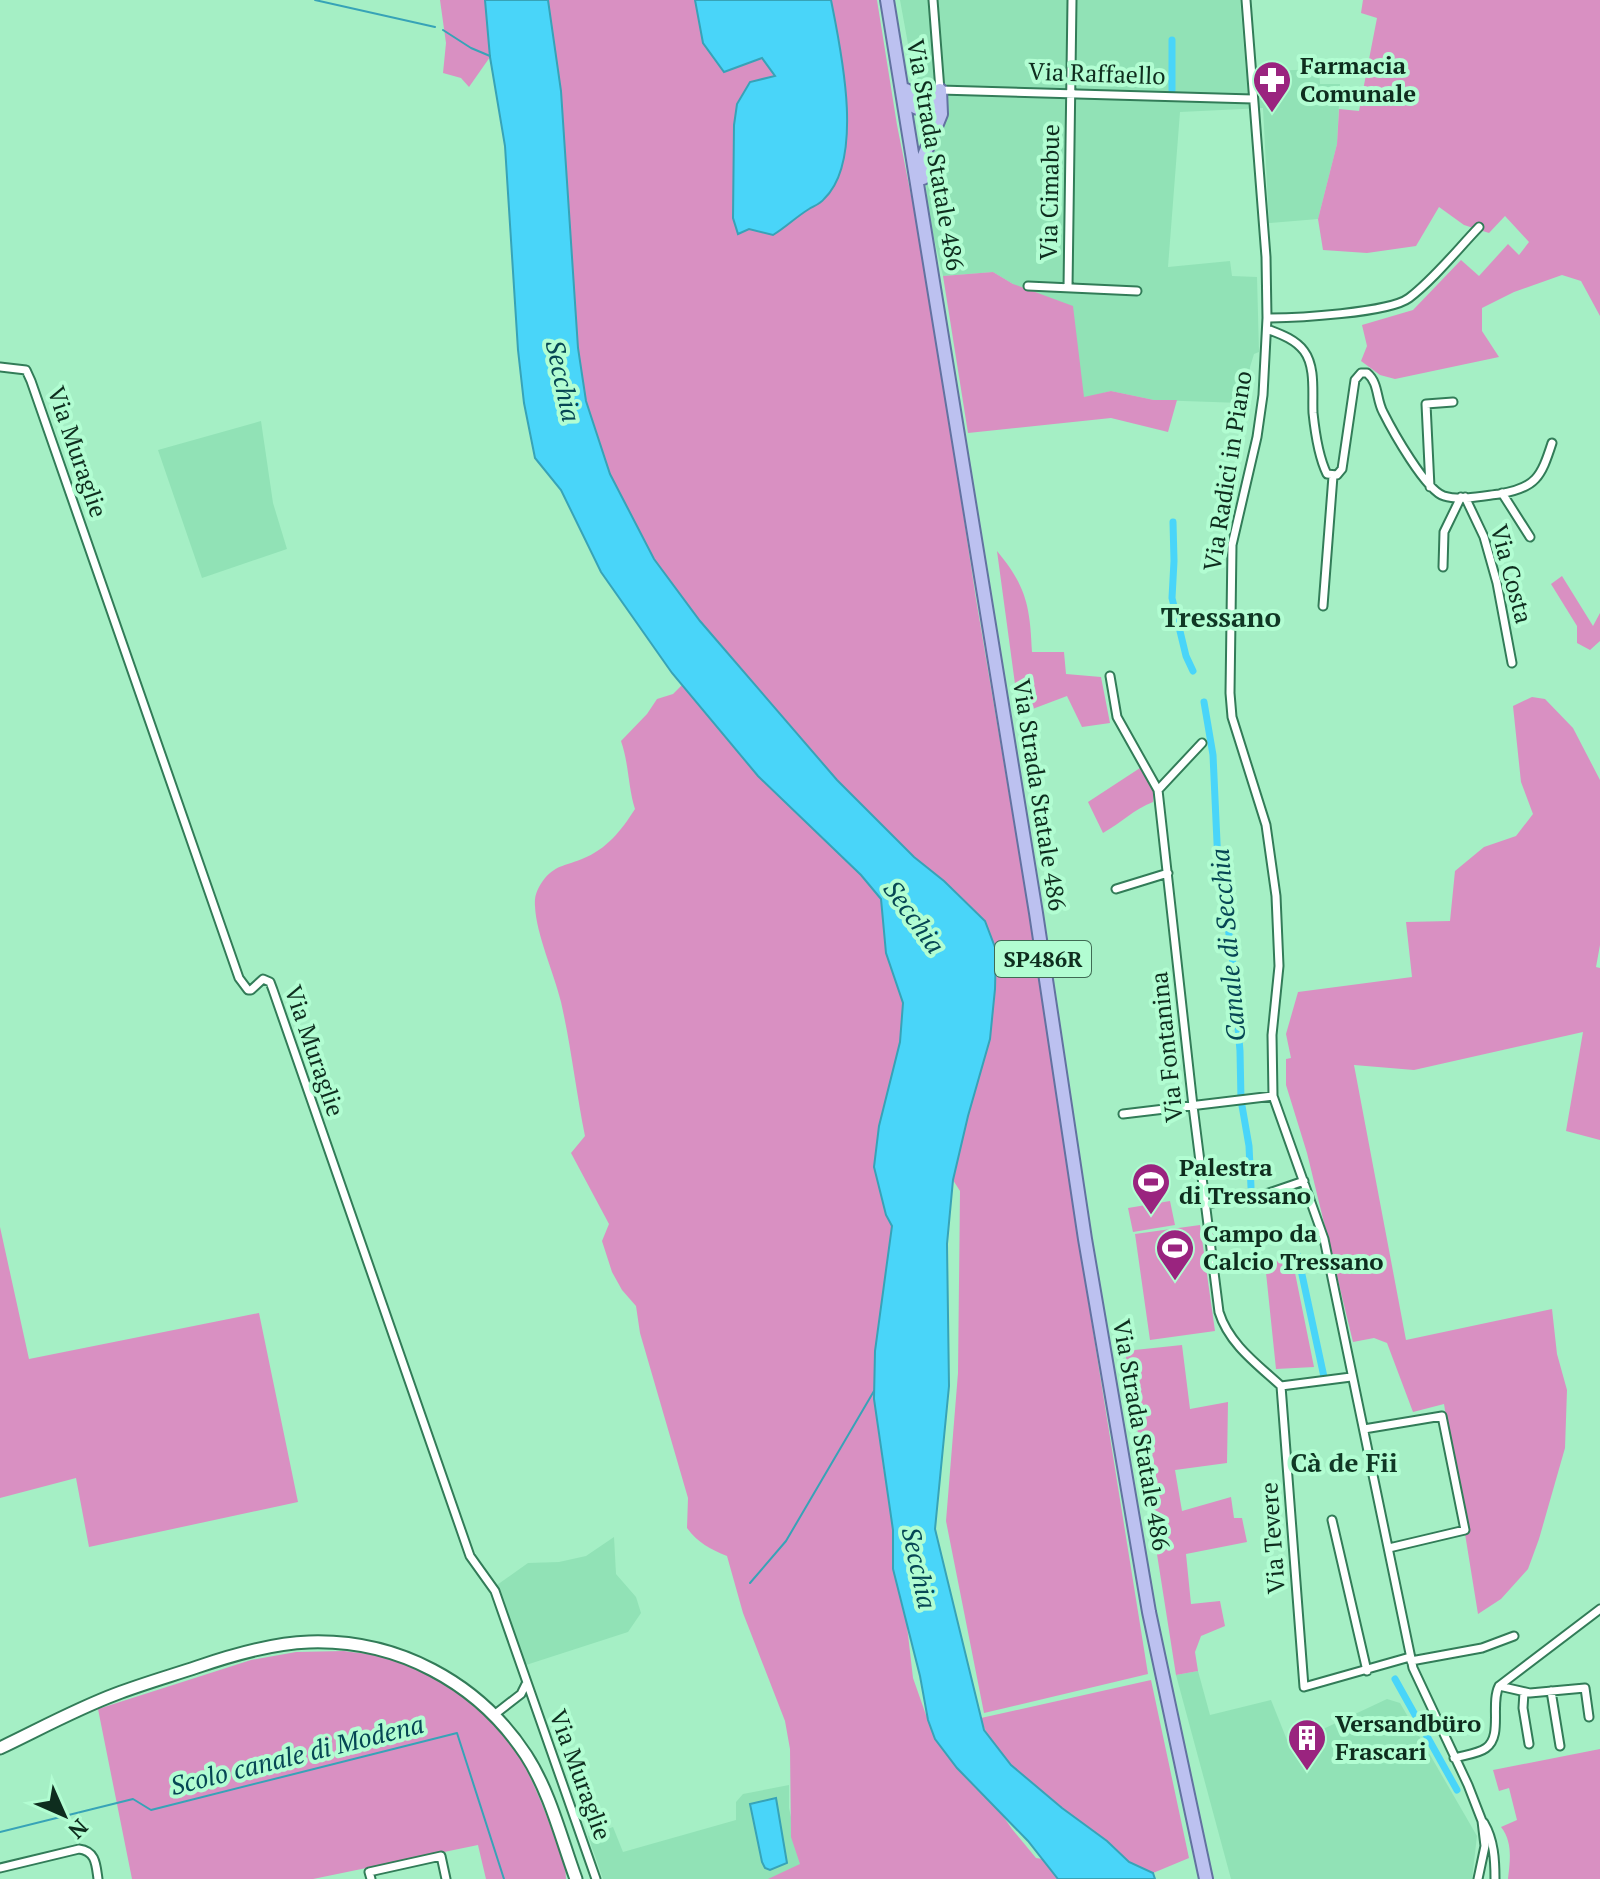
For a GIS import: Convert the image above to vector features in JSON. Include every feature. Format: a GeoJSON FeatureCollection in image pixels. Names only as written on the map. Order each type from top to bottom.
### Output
{"type":"FeatureCollection","features":[{"type":"Feature","properties":{"kind":"main road","name":"Via Strada Statale 486"},"geometry":{"type":"LineString","coordinates":[[887,0],[1036,913],[1085,1239],[1143,1581],[1206,1879]]}},
{"type":"Feature","properties":{"kind":"main road"},"geometry":{"type":"LineString","coordinates":[[892,36],[907,92],[915,107],[929,109],[940,90]]}},
{"type":"Feature","properties":{"kind":"main road"},"geometry":{"type":"LineString","coordinates":[[924,220],[927,203],[921,163],[941,114],[940,90]]}},
{"type":"Feature","properties":{"kind":"main road"},"geometry":{"type":"LineString","coordinates":[[0,1748],[114,1694],[221,1659],[274,1646],[308,1642],[355,1643],[392,1652],[416,1662],[456,1683],[494,1715],[537,1775],[576,1879]]}},
{"type":"Feature","properties":{"kind":"street"},"geometry":{"type":"LineString","coordinates":[[933,0],[940,90]]}},
{"type":"Feature","properties":{"kind":"street","name":"Via Cimabue"},"geometry":{"type":"LineString","coordinates":[[1068,288],[1072,0]]}},
{"type":"Feature","properties":{"kind":"street","name":"Via Radici in Piano"},"geometry":{"type":"LineString","coordinates":[[1246,0],[1266,257],[1267,329],[1257,437],[1232,545],[1230,693],[1232,717],[1266,825],[1276,896],[1279,966],[1272,1035],[1273,1096],[1324,1239],[1411,1659],[1489,1832],[1495,1879]]}},
{"type":"Feature","properties":{"kind":"street","name":"Via Raffaello"},"geometry":{"type":"LineString","coordinates":[[940,90],[1253,99]]}},
{"type":"Feature","properties":{"kind":"street"},"geometry":{"type":"LineString","coordinates":[[1267,318],[1354,312],[1407,300],[1479,227]]}},
{"type":"Feature","properties":{"kind":"street"},"geometry":{"type":"LineString","coordinates":[[1028,286],[1137,291]]}},
{"type":"Feature","properties":{"kind":"street"},"geometry":{"type":"LineString","coordinates":[[1267,329],[1298,344],[1307,354],[1311,368],[1313,417],[1322,465],[1327,474],[1333,476]]}},
{"type":"Feature","properties":{"kind":"street","name":"Via Muraglie"},"geometry":{"type":"LineString","coordinates":[[0,367],[26,370],[239,978],[248,990],[263,979],[270,982],[470,1556],[495,1591],[596,1879]]}},
{"type":"Feature","properties":{"kind":"street"},"geometry":{"type":"LineString","coordinates":[[1323,606],[1333,476],[1342,469],[1355,380],[1361,373],[1367,373],[1374,379],[1381,410],[1430,487]]}},
{"type":"Feature","properties":{"kind":"street"},"geometry":{"type":"LineString","coordinates":[[1430,487],[1426,404],[1453,402]]}},
{"type":"Feature","properties":{"kind":"street"},"geometry":{"type":"LineString","coordinates":[[1530,537],[1506,492],[1528,487],[1538,479],[1552,443]]}},
{"type":"Feature","properties":{"kind":"street","name":"Via Costa"},"geometry":{"type":"LineString","coordinates":[[1430,487],[1443,496],[1506,492]]}},
{"type":"Feature","properties":{"kind":"street","name":"Via Costa"},"geometry":{"type":"LineString","coordinates":[[1443,567],[1444,532],[1463,497]]}},
{"type":"Feature","properties":{"kind":"street","name":"Via Costa"},"geometry":{"type":"LineString","coordinates":[[1463,497],[1484,537],[1497,583],[1512,663]]}},
{"type":"Feature","properties":{"kind":"street"},"geometry":{"type":"LineString","coordinates":[[1110,676],[1117,717],[1158,790],[1202,743]]}},
{"type":"Feature","properties":{"kind":"street","name":"Via Fontanina"},"geometry":{"type":"LineString","coordinates":[[1158,790],[1193,1106],[1224,1330],[1281,1386]]}},
{"type":"Feature","properties":{"kind":"street"},"geometry":{"type":"LineString","coordinates":[[1116,889],[1168,873]]}},
{"type":"Feature","properties":{"kind":"street"},"geometry":{"type":"LineString","coordinates":[[1123,1114],[1273,1096]]}},
{"type":"Feature","properties":{"kind":"street"},"geometry":{"type":"LineString","coordinates":[[1205,1204],[1263,1195],[1304,1181]]}},
{"type":"Feature","properties":{"kind":"street"},"geometry":{"type":"LineString","coordinates":[[1281,1386],[1351,1377]]}},
{"type":"Feature","properties":{"kind":"street","name":"Via Tevere"},"geometry":{"type":"LineString","coordinates":[[1281,1386],[1304,1687],[1367,1671]]}},
{"type":"Feature","properties":{"kind":"street"},"geometry":{"type":"LineString","coordinates":[[1364,1429],[1442,1416],[1465,1530],[1389,1548]]}},
{"type":"Feature","properties":{"kind":"street"},"geometry":{"type":"LineString","coordinates":[[1332,1520],[1367,1671],[1411,1659],[1482,1648],[1514,1636]]}},
{"type":"Feature","properties":{"kind":"street"},"geometry":{"type":"LineString","coordinates":[[1454,1758],[1480,1751],[1492,1741],[1495,1732],[1495,1694],[1499,1686],[1600,1609]]}},
{"type":"Feature","properties":{"kind":"street","name":"Via Muraglie"},"geometry":{"type":"LineString","coordinates":[[494,1715],[521,1694],[526,1684]]}},
{"type":"Feature","properties":{"kind":"street"},"geometry":{"type":"LineString","coordinates":[[1499,1686],[1524,1692],[1585,1688],[1589,1717]]}},
{"type":"Feature","properties":{"kind":"street"},"geometry":{"type":"LineString","coordinates":[[1551,1691],[1560,1746]]}},
{"type":"Feature","properties":{"kind":"street"},"geometry":{"type":"LineString","coordinates":[[1524,1692],[1523,1708],[1529,1744]]}},
{"type":"Feature","properties":{"kind":"street","name":"Via Radici in Piano"},"geometry":{"type":"LineString","coordinates":[[1478,1879],[1485,1846],[1482,1821]]}},
{"type":"Feature","properties":{"kind":"street"},"geometry":{"type":"LineString","coordinates":[[0,1868],[79,1849],[88,1850],[95,1857],[98,1879]]}},
{"type":"Feature","properties":{"kind":"street"},"geometry":{"type":"LineString","coordinates":[[371,1879],[369,1872],[441,1856],[446,1879]]}},
{"type":"Feature","properties":{"kind":"street"},"geometry":{"type":"LineString","coordinates":[[570,1879],[572,1866]]}},
{"type":"Feature","properties":{"kind":"shaded area"},"geometry":{"type":"Polygon","coordinates":[[[440,0],[485,0],[490,57],[469,87],[461,78],[443,73],[446,43],[440,0]]]}},
{"type":"Feature","properties":{"kind":"shaded area"},"geometry":{"type":"Polygon","coordinates":[[[548,0],[695,0],[703,43],[724,72],[762,58],[776,77],[734,125],[733,218],[749,229],[773,234],[822,201],[836,181],[844,158],[847,104],[831,0],[877,0],[897,125],[928,281],[976,599],[1053,1055],[1078,1238],[1148,1674],[984,1713],[946,1521],[958,1373],[960,1191],[953,1180],[990,1039],[995,989],[944,881],[914,857],[837,780],[700,621],[654,559],[610,474],[586,401],[578,348],[561,91],[548,0]]]}},
{"type":"Feature","properties":{"kind":"shaded area"},"geometry":{"type":"Polygon","coordinates":[[[900,0],[1240,0],[1246,72],[1319,69],[1320,84],[1340,84],[1337,144],[1318,219],[1269,223],[1263,108],[1180,112],[1168,267],[1230,261],[1232,276],[1257,277],[1259,352],[1254,354],[1249,391],[1243,392],[1242,403],[1154,400],[1111,391],[1084,398],[1013,284],[993,272],[943,276],[928,213],[922,121],[900,0]]]}},
{"type":"Feature","properties":{"kind":"shaded area"},"geometry":{"type":"Polygon","coordinates":[[[1363,0],[1600,0],[1600,316],[1581,281],[1562,275],[1514,292],[1482,308],[1482,331],[1499,357],[1395,379],[1380,375],[1361,361],[1367,346],[1362,325],[1413,310],[1461,260],[1479,276],[1508,244],[1519,255],[1529,242],[1505,216],[1489,233],[1464,225],[1439,207],[1416,246],[1367,253],[1323,250],[1318,219],[1337,144],[1339,109],[1359,111],[1377,18],[1361,13],[1363,0]]]}},
{"type":"Feature","properties":{"kind":"shaded area"},"geometry":{"type":"Polygon","coordinates":[[[993,272],[1013,284],[1073,306],[1084,397],[1111,391],[1154,400],[1177,400],[1168,432],[1111,418],[968,433],[943,276],[993,272]]]}},
{"type":"Feature","properties":{"kind":"shaded area"},"geometry":{"type":"Polygon","coordinates":[[[261,421],[273,503],[287,549],[202,578],[158,450],[261,421]]]}},
{"type":"Feature","properties":{"kind":"shaded area"},"geometry":{"type":"Polygon","coordinates":[[[997,551],[1015,576],[1025,598],[1032,652],[1064,652],[1066,674],[1101,677],[1110,723],[1082,727],[1067,696],[1022,713],[1015,684],[997,551]]]}},
{"type":"Feature","properties":{"kind":"shaded area"},"geometry":{"type":"Polygon","coordinates":[[[1562,576],[1593,626],[1600,613],[1600,641],[1590,650],[1577,643],[1577,626],[1551,584],[1562,576]]]}},
{"type":"Feature","properties":{"kind":"shaded area"},"geometry":{"type":"Polygon","coordinates":[[[687,680],[730,729],[730,742],[758,776],[861,875],[881,899],[886,953],[903,1003],[900,1042],[879,1126],[886,1215],[892,1226],[875,1351],[874,1399],[884,1472],[895,1522],[913,1678],[926,1715],[940,1738],[1036,1858],[1042,1859],[1058,1879],[768,1879],[800,1864],[791,1837],[790,1749],[785,1721],[743,1613],[727,1556],[705,1545],[687,1528],[688,1498],[640,1333],[636,1306],[612,1272],[602,1241],[609,1224],[571,1153],[585,1136],[561,1002],[535,906],[537,891],[549,874],[599,850],[630,817],[635,809],[621,741],[657,699],[673,694],[687,680]]]}},
{"type":"Feature","properties":{"kind":"shaded area"},"geometry":{"type":"Polygon","coordinates":[[[1532,697],[1545,699],[1573,728],[1600,780],[1600,945],[1596,967],[1600,968],[1600,1140],[1566,1131],[1583,1032],[1414,1070],[1354,1065],[1406,1340],[1552,1309],[1557,1354],[1567,1390],[1565,1448],[1528,1569],[1501,1599],[1478,1614],[1444,1404],[1413,1412],[1387,1343],[1374,1338],[1353,1342],[1307,1153],[1286,1085],[1286,1059],[1291,1058],[1286,1034],[1298,992],[1412,977],[1406,922],[1450,921],[1455,871],[1484,847],[1516,836],[1533,814],[1521,782],[1513,706],[1532,697]]]}},
{"type":"Feature","properties":{"kind":"shaded area"},"geometry":{"type":"Polygon","coordinates":[[[1140,768],[1154,791],[1153,802],[1103,833],[1088,802],[1140,768]]]}},
{"type":"Feature","properties":{"kind":"shaded area","name":"Palestra di Tressano"},"geometry":{"type":"Polygon","coordinates":[[[1170,1201],[1175,1225],[1133,1232],[1128,1208],[1170,1201]]]}},
{"type":"Feature","properties":{"kind":"shaded area","name":"Campo da Calcio Tressano"},"geometry":{"type":"Polygon","coordinates":[[[1200,1225],[1215,1331],[1150,1340],[1135,1234],[1200,1225]]]}},
{"type":"Feature","properties":{"kind":"shaded area"},"geometry":{"type":"Polygon","coordinates":[[[0,1227],[29,1359],[259,1313],[298,1502],[89,1547],[76,1478],[0,1498],[0,1227]]]}},
{"type":"Feature","properties":{"kind":"shaded area"},"geometry":{"type":"Polygon","coordinates":[[[1292,1258],[1314,1367],[1276,1369],[1265,1263],[1292,1258]]]}},
{"type":"Feature","properties":{"kind":"shaded area"},"geometry":{"type":"Polygon","coordinates":[[[1182,1345],[1190,1409],[1228,1402],[1227,1463],[1175,1470],[1182,1511],[1231,1497],[1234,1518],[1242,1518],[1247,1542],[1186,1554],[1191,1604],[1220,1601],[1225,1626],[1201,1636],[1195,1652],[1198,1671],[1176,1675],[1125,1351],[1182,1345]]]}},
{"type":"Feature","properties":{"kind":"shaded area"},"geometry":{"type":"Polygon","coordinates":[[[614,1537],[616,1574],[636,1597],[641,1613],[628,1632],[526,1665],[497,1585],[528,1563],[559,1562],[586,1556],[614,1537]]]}},
{"type":"Feature","properties":{"kind":"shaded area"},"geometry":{"type":"Polygon","coordinates":[[[344,1651],[382,1657],[430,1675],[470,1701],[487,1717],[517,1753],[528,1773],[565,1865],[566,1879],[486,1879],[478,1845],[313,1879],[132,1879],[98,1709],[251,1660],[296,1652],[344,1651]]]}},
{"type":"Feature","properties":{"kind":"shaded area"},"geometry":{"type":"Polygon","coordinates":[[[1198,1671],[1210,1715],[1271,1700],[1289,1745],[1387,1699],[1400,1703],[1477,1836],[1472,1879],[1231,1879],[1176,1675],[1198,1671]]]}},
{"type":"Feature","properties":{"kind":"shaded area"},"geometry":{"type":"Polygon","coordinates":[[[1151,1680],[1189,1858],[1153,1873],[1126,1860],[1103,1838],[1014,1769],[988,1736],[981,1718],[1151,1680]]]}},
{"type":"Feature","properties":{"kind":"shaded area"},"geometry":{"type":"Polygon","coordinates":[[[1600,1749],[1600,1879],[1508,1879],[1509,1845],[1501,1827],[1517,1820],[1509,1788],[1499,1791],[1493,1770],[1600,1749]]]}},
{"type":"Feature","properties":{"kind":"shaded area"},"geometry":{"type":"Polygon","coordinates":[[[789,1785],[789,1808],[802,1868],[810,1879],[603,1879],[588,1836],[613,1827],[623,1852],[736,1820],[736,1802],[743,1794],[789,1785]]]}},
{"type":"Feature","properties":{"kind":"water","name":"Secchia"},"geometry":{"type":"Polygon","coordinates":[[[485,0],[548,0],[561,91],[578,348],[586,401],[610,474],[654,559],[700,621],[837,780],[914,857],[985,921],[996,950],[990,1039],[953,1180],[947,1244],[949,1386],[935,1529],[984,1730],[1011,1765],[1129,1862],[1153,1873],[1155,1879],[1058,1879],[1028,1841],[957,1768],[935,1739],[928,1720],[893,1569],[893,1530],[874,1399],[875,1351],[892,1226],[886,1215],[874,1167],[879,1126],[900,1042],[903,1003],[886,953],[881,899],[861,875],[758,776],[672,673],[601,572],[561,490],[535,458],[518,350],[505,146],[490,57],[485,0]]]}},
{"type":"Feature","properties":{"kind":"water"},"geometry":{"type":"Polygon","coordinates":[[[695,0],[831,0],[847,104],[844,158],[836,181],[822,201],[773,235],[749,229],[738,234],[733,218],[734,125],[737,104],[750,82],[775,76],[762,58],[724,72],[703,43],[695,0]]]}},
{"type":"Feature","properties":{"kind":"water"},"geometry":{"type":"Polygon","coordinates":[[[776,1798],[787,1863],[770,1870],[762,1862],[750,1804],[776,1798]]]}},
{"type":"Feature","properties":{"kind":"waterway"},"geometry":{"type":"LineString","coordinates":[[315,0],[435,27]]}},
{"type":"Feature","properties":{"kind":"waterway"},"geometry":{"type":"LineString","coordinates":[[443,30],[490,56]]}},
{"type":"Feature","properties":{"kind":"waterway","name":"Canale di Secchia"},"geometry":{"type":"LineString","coordinates":[[1172,40],[1172,90]]}},
{"type":"Feature","properties":{"kind":"waterway","name":"Canale di Secchia"},"geometry":{"type":"LineString","coordinates":[[1173,522],[1172,598],[1186,656],[1193,671]]}},
{"type":"Feature","properties":{"kind":"waterway","name":"Canale di Secchia"},"geometry":{"type":"LineString","coordinates":[[1204,702],[1213,755],[1218,864],[1232,953],[1241,1100],[1249,1146],[1251,1187]]}},
{"type":"Feature","properties":{"kind":"waterway","name":"Canale di Secchia"},"geometry":{"type":"LineString","coordinates":[[1298,1256],[1324,1377]]}},
{"type":"Feature","properties":{"kind":"waterway","name":"Scolo canale di Modena"},"geometry":{"type":"LineString","coordinates":[[750,1583],[786,1541],[874,1391]]}},
{"type":"Feature","properties":{"kind":"waterway","name":"Canale di Secchia"},"geometry":{"type":"LineString","coordinates":[[1395,1679],[1457,1790]]}},
{"type":"Feature","properties":{"kind":"waterway","name":"Scolo canale di Modena"},"geometry":{"type":"LineString","coordinates":[[0,1832],[133,1799],[151,1810],[457,1733],[504,1879]]}},
{"type":"Feature","properties":{"kind":"place","name":"Farmacia Comunale"},"geometry":{"type":"Point","coordinates":[1272,114]}},
{"type":"Feature","properties":{"kind":"place","name":"Palestra di Tressano"},"geometry":{"type":"Point","coordinates":[1151,1216]}},
{"type":"Feature","properties":{"kind":"place","name":"Campo da Calcio Tressano"},"geometry":{"type":"Point","coordinates":[1175,1282]}},
{"type":"Feature","properties":{"kind":"place","name":"Versandbüro Frascari"},"geometry":{"type":"Point","coordinates":[1307,1772]}},
{"type":"Feature","properties":{"kind":"district","name":"Tressano"},"geometry":{"type":"Point","coordinates":[1221,617]}},
{"type":"Feature","properties":{"kind":"district","name":"Cà de Fii"},"geometry":{"type":"Point","coordinates":[1344,1463]}}]}
